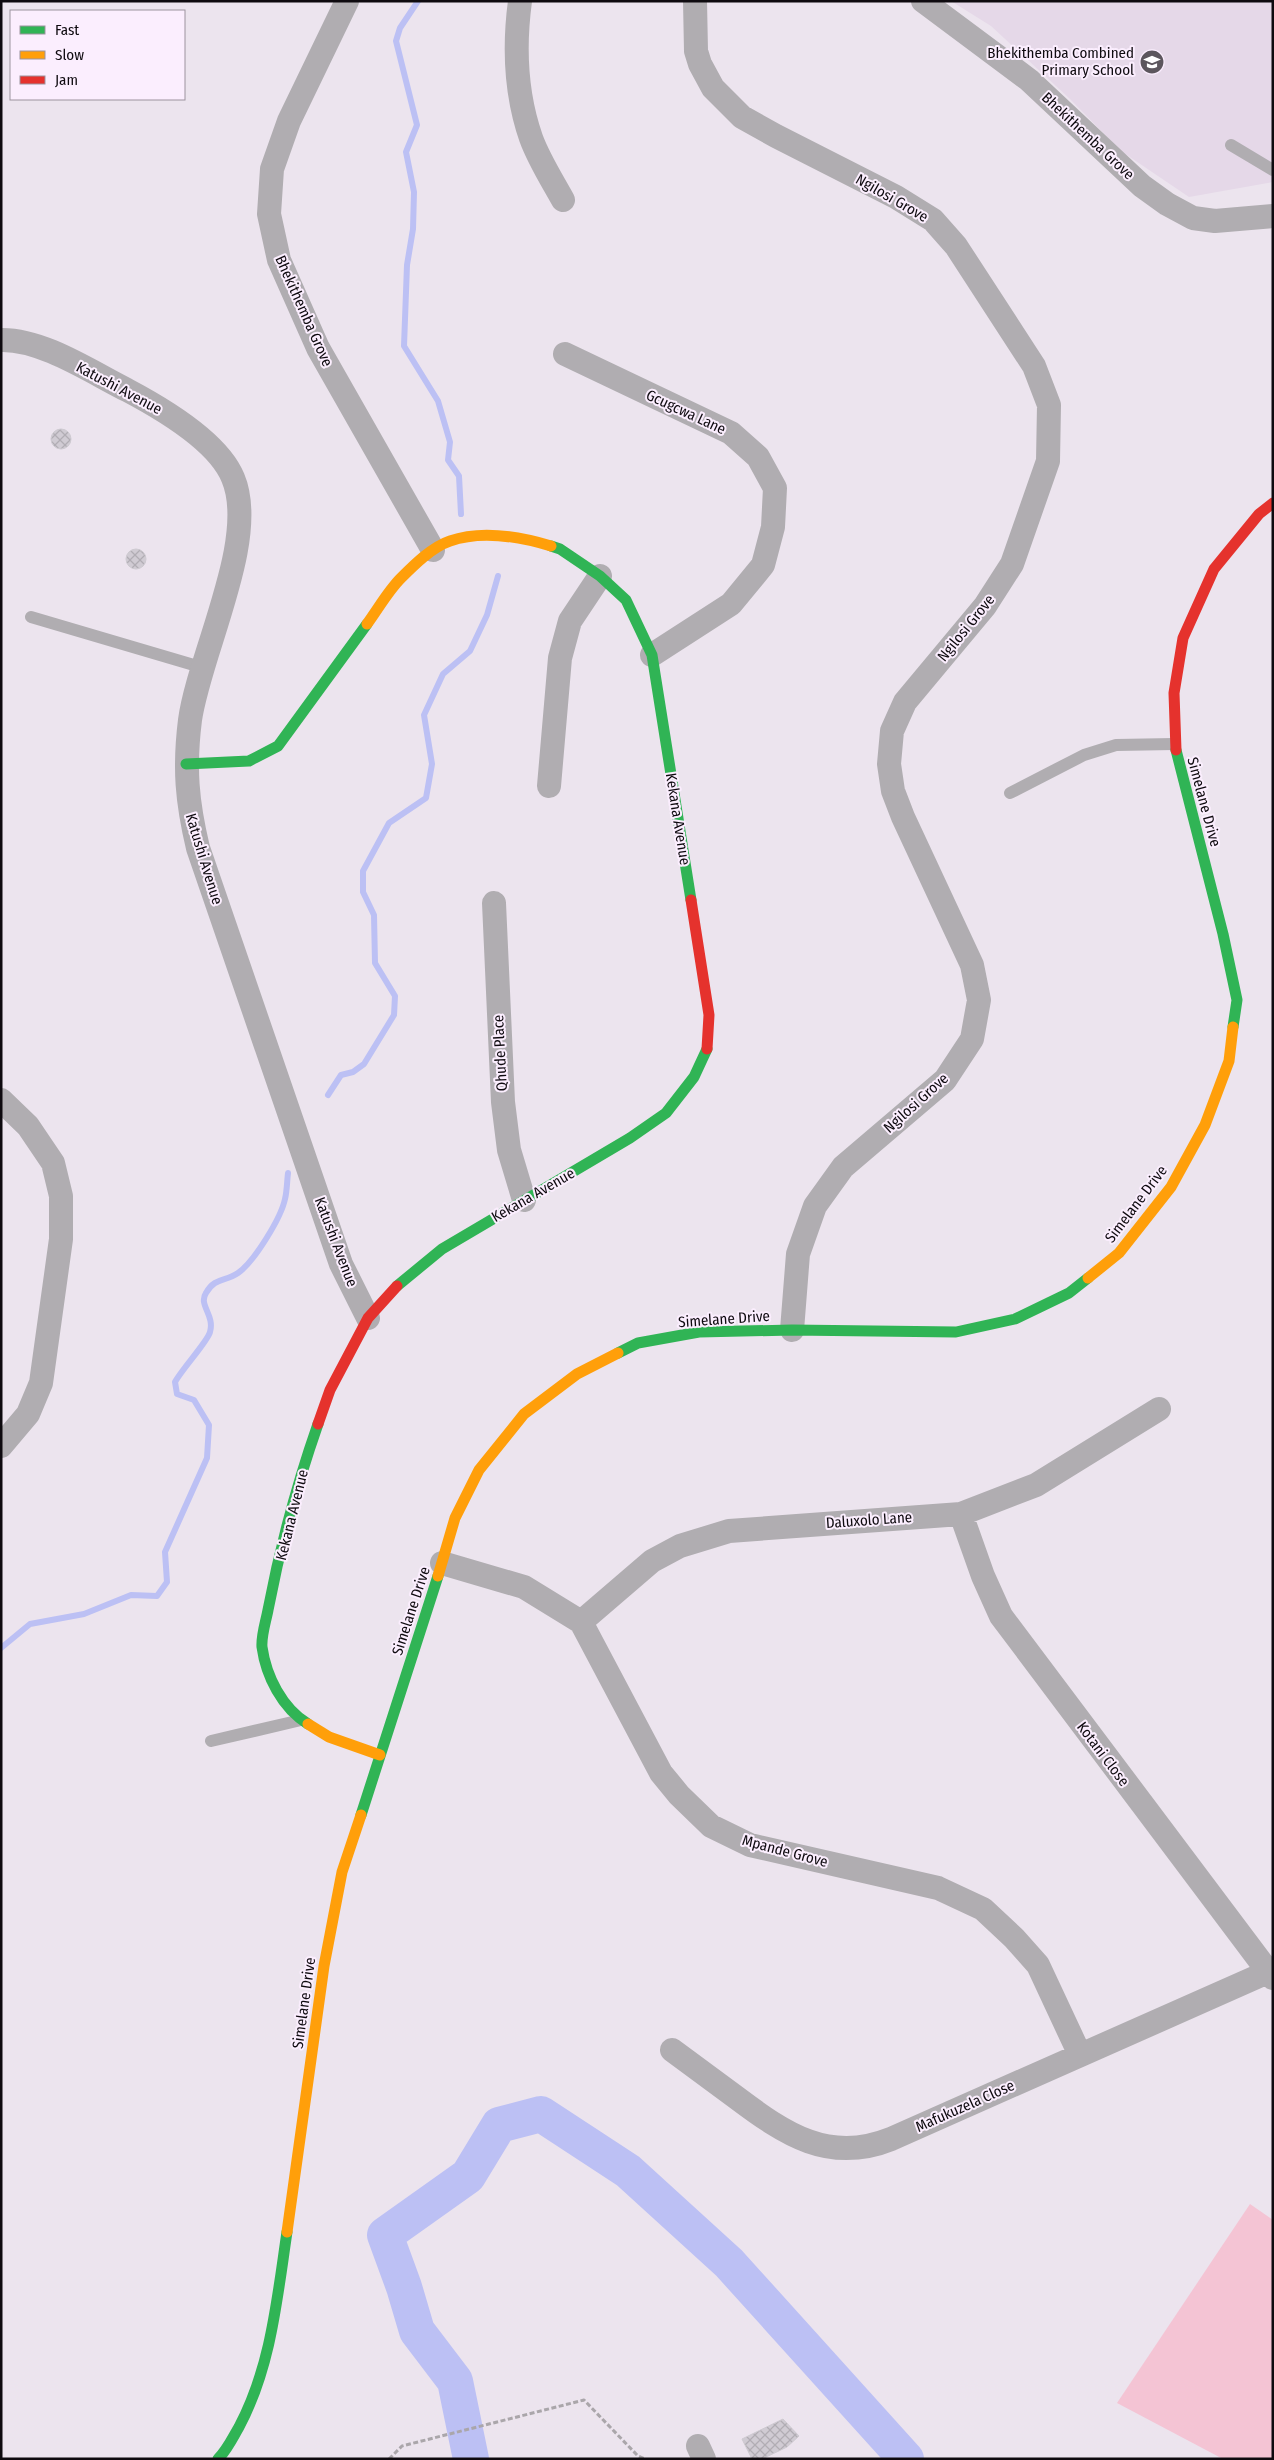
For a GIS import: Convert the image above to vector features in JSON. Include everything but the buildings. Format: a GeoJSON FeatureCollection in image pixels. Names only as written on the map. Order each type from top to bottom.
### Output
{"type":"FeatureCollection","features":[{"type":"Feature","properties":{"kind":"street","name":"Bhekithemba Grove"},"geometry":{"type":"LineString","coordinates":[[347,1],[289,121],[272,169],[269,214],[279,260],[318,348],[433,550]]}},
{"type":"Feature","properties":{"kind":"street"},"geometry":{"type":"LineString","coordinates":[[520,1],[517,21],[517,66],[523,107],[531,139],[562,200]]}},
{"type":"Feature","properties":{"kind":"street","name":"Ngilosi Grove"},"geometry":{"type":"LineString","coordinates":[[695,1],[696,51],[700,64],[713,88],[742,117],[896,197],[933,220],[956,246],[1034,366],[1048,405],[1048,461],[1012,564],[985,606],[905,702],[892,731],[889,764],[893,791],[972,964],[979,1000],[972,1039],[945,1080],[843,1167],[815,1206],[798,1254],[792,1330]]}},
{"type":"Feature","properties":{"kind":"street","name":"Bhekithemba Grove"},"geometry":{"type":"LineString","coordinates":[[923,1],[1029,80],[1142,186],[1167,204],[1193,218],[1215,221],[1273,216]]}},
{"type":"Feature","properties":{"kind":"street","name":"Katushi Avenue"},"geometry":{"type":"LineString","coordinates":[[1,340],[9,340],[50,351],[154,405],[213,448],[233,477],[241,509],[237,546],[191,718],[186,764],[188,807],[201,857],[341,1264],[368,1318]]}},
{"type":"Feature","properties":{"kind":"street","name":"Gcugcwa Lane"},"geometry":{"type":"LineString","coordinates":[[565,354],[731,433],[758,457],[775,488],[773,526],[763,565],[731,604],[652,654]]}},
{"type":"Feature","properties":{"kind":"street","name":"Simelane Drive"},"geometry":{"type":"LineString","coordinates":[[218,2459],[225,2452],[253,2401],[274,2330],[324,1966],[342,1872],[455,1518],[479,1470],[524,1414],[577,1374],[638,1343],[699,1332],[792,1330],[956,1332],[1014,1319],[1070,1293],[1119,1253],[1171,1187],[1205,1125],[1229,1061],[1237,1000],[1223,934],[1174,744],[1174,694],[1184,638],[1214,569],[1259,514],[1273,503]]}},
{"type":"Feature","properties":{"kind":"street","name":"Kekana Avenue"},"geometry":{"type":"LineString","coordinates":[[186,764],[249,761],[278,746],[394,586],[433,550],[450,541],[484,536],[528,539],[560,549],[600,576],[626,600],[652,654],[709,1015],[708,1048],[694,1077],[666,1113],[630,1138],[442,1249],[402,1281],[368,1318],[330,1390],[305,1462],[271,1595],[262,1645],[268,1672],[284,1701],[301,1720],[329,1737],[380,1755]]}},
{"type":"Feature","properties":{"kind":"street"},"geometry":{"type":"LineString","coordinates":[[548,786],[560,658],[570,621],[600,576]]}},
{"type":"Feature","properties":{"kind":"street","name":"Qhude Place"},"geometry":{"type":"LineString","coordinates":[[494,903],[503,1102],[509,1150],[524,1200]]}},
{"type":"Feature","properties":{"kind":"street"},"geometry":{"type":"LineString","coordinates":[[1,1100],[28,1126],[53,1163],[61,1196],[61,1239],[40,1383],[28,1414],[1,1446]]}},
{"type":"Feature","properties":{"kind":"street","name":"Daluxolo Lane"},"geometry":{"type":"LineString","coordinates":[[580,1622],[652,1561],[680,1546],[729,1531],[961,1514],[1036,1485],[1159,1409]]}},
{"type":"Feature","properties":{"kind":"street","name":"Kotani Close"},"geometry":{"type":"LineString","coordinates":[[961,1514],[983,1576],[1001,1616],[1270,1975]]}},
{"type":"Feature","properties":{"kind":"street","name":"Mpande Grove"},"geometry":{"type":"LineString","coordinates":[[442,1563],[524,1587],[580,1622],[661,1773],[678,1795],[712,1826],[750,1845],[938,1888],[983,1909],[1014,1938],[1038,1965],[1080,2055]]}},
{"type":"Feature","properties":{"kind":"street","name":"Mafukuzela Close"},"geometry":{"type":"LineString","coordinates":[[672,2050],[772,2124],[795,2137],[814,2144],[858,2148],[891,2139],[1080,2055],[1270,1975]]}},
{"type":"Feature","properties":{"kind":"lane"},"geometry":{"type":"LineString","coordinates":[[1231,145],[1273,170]]}},
{"type":"Feature","properties":{"kind":"lane"},"geometry":{"type":"LineString","coordinates":[[31,617],[204,668]]}},
{"type":"Feature","properties":{"kind":"lane"},"geometry":{"type":"LineString","coordinates":[[1010,793],[1084,755],[1116,745],[1174,744]]}},
{"type":"Feature","properties":{"kind":"lane"},"geometry":{"type":"LineString","coordinates":[[211,1741],[301,1720]]}},
{"type":"Feature","properties":{"kind":"path"},"geometry":{"type":"LineString","coordinates":[[389,2459],[402,2446],[584,2400],[638,2456],[645,2459]]}},
{"type":"Feature","properties":{"kind":"shaded area","name":"Bhekithemba Combined Primary School"},"geometry":{"type":"Polygon","coordinates":[[[951,1],[1273,1],[1273,182],[1189,197],[1121,151],[1070,99],[991,26],[951,1]]]}},
{"type":"Feature","properties":{"kind":"shaded area"},"geometry":{"type":"Polygon","coordinates":[[[1250,2204],[1273,2220],[1273,2459],[1223,2459],[1117,2403],[1250,2204]]]}},
{"type":"Feature","properties":{"kind":"waterway"},"geometry":{"type":"LineString","coordinates":[[418,1],[400,28],[396,41],[417,125],[406,152],[414,192],[413,229],[407,265],[404,346],[438,401],[450,442],[448,460],[459,476],[461,514]]}},
{"type":"Feature","properties":{"kind":"waterway"},"geometry":{"type":"LineString","coordinates":[[328,1095],[341,1075],[353,1072],[364,1064],[394,1015],[395,996],[375,963],[374,915],[363,892],[363,871],[389,823],[426,798],[432,764],[424,715],[443,674],[470,651],[487,615],[498,576]]}},
{"type":"Feature","properties":{"kind":"waterway"},"geometry":{"type":"LineString","coordinates":[[1,1648],[30,1624],[84,1614],[131,1595],[157,1596],[167,1582],[165,1552],[207,1458],[209,1425],[194,1400],[177,1394],[175,1382],[205,1342],[210,1332],[210,1320],[204,1302],[206,1293],[213,1284],[238,1273],[259,1250],[273,1228],[282,1207],[286,1196],[288,1173]]}},
{"type":"Feature","properties":{"kind":"waterway"},"geometry":{"type":"LineString","coordinates":[[471,2459],[455,2381],[417,2331],[404,2287],[385,2235],[468,2176],[499,2125],[541,2114],[628,2171],[729,2263],[906,2459]]}},
{"type":"Feature","properties":{"kind":"traffic: fast"},"geometry":{"type":"LineString","coordinates":[[551,546],[560,549],[600,576],[626,600],[652,655],[691,900]]}},
{"type":"Feature","properties":{"kind":"traffic: fast"},"geometry":{"type":"LineString","coordinates":[[186,764],[249,761],[278,746],[367,624]]}},
{"type":"Feature","properties":{"kind":"traffic: fast"},"geometry":{"type":"LineString","coordinates":[[1176,750],[1223,934],[1237,1000],[1233,1027]]}},
{"type":"Feature","properties":{"kind":"traffic: fast"},"geometry":{"type":"LineString","coordinates":[[397,1286],[442,1249],[630,1138],[666,1113],[694,1077],[707,1049]]}},
{"type":"Feature","properties":{"kind":"traffic: fast"},"geometry":{"type":"LineString","coordinates":[[618,1353],[638,1343],[699,1332],[792,1330],[956,1332],[1015,1319],[1069,1293],[1088,1278]]}},
{"type":"Feature","properties":{"kind":"traffic: fast"},"geometry":{"type":"LineString","coordinates":[[308,1724],[290,1709],[271,1680],[264,1658],[262,1643],[284,1539],[296,1493],[318,1424]]}},
{"type":"Feature","properties":{"kind":"traffic: fast"},"geometry":{"type":"LineString","coordinates":[[361,1815],[438,1576]]}},
{"type":"Feature","properties":{"kind":"traffic: fast"},"geometry":{"type":"LineString","coordinates":[[218,2459],[239,2427],[259,2381],[276,2307],[287,2232]]}},
{"type":"Feature","properties":{"kind":"traffic: slow"},"geometry":{"type":"LineString","coordinates":[[367,624],[396,583],[424,557],[437,547],[450,541],[488,535],[527,540],[551,546]]}},
{"type":"Feature","properties":{"kind":"traffic: slow"},"geometry":{"type":"LineString","coordinates":[[1088,1278],[1119,1253],[1171,1187],[1205,1125],[1229,1061],[1233,1027]]}},
{"type":"Feature","properties":{"kind":"traffic: slow"},"geometry":{"type":"LineString","coordinates":[[438,1576],[455,1518],[479,1470],[524,1414],[577,1374],[618,1353]]}},
{"type":"Feature","properties":{"kind":"traffic: slow"},"geometry":{"type":"LineString","coordinates":[[308,1724],[329,1737],[380,1755]]}},
{"type":"Feature","properties":{"kind":"traffic: slow"},"geometry":{"type":"LineString","coordinates":[[287,2232],[324,1966],[342,1872],[361,1815]]}},
{"type":"Feature","properties":{"kind":"traffic: jam"},"geometry":{"type":"LineString","coordinates":[[1176,750],[1174,693],[1183,638],[1214,569],[1259,514],[1273,503]]}},
{"type":"Feature","properties":{"kind":"traffic: jam"},"geometry":{"type":"LineString","coordinates":[[691,900],[709,1015],[707,1049]]}},
{"type":"Feature","properties":{"kind":"traffic: jam"},"geometry":{"type":"LineString","coordinates":[[318,1424],[330,1390],[368,1318],[397,1286]]}},
{"type":"Feature","properties":{"kind":"place","name":"Bhekithemba Combined Primary School"},"geometry":{"type":"Point","coordinates":[1152,62]}}]}
